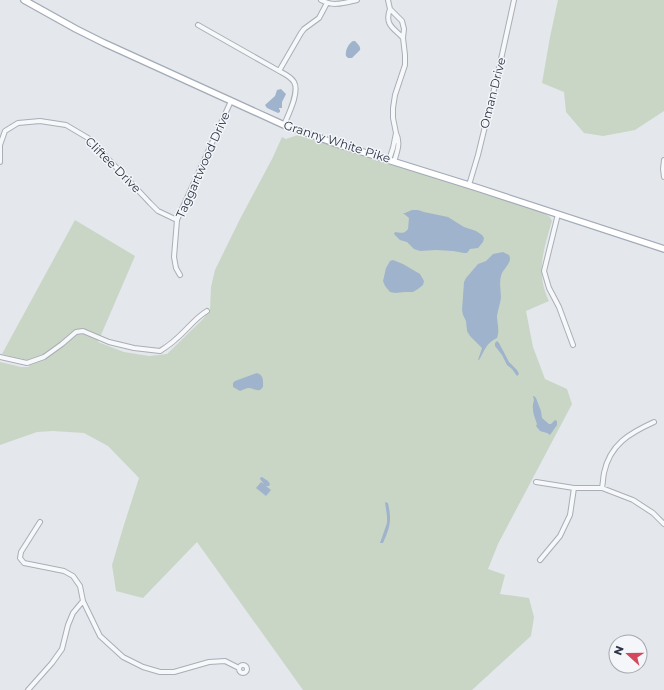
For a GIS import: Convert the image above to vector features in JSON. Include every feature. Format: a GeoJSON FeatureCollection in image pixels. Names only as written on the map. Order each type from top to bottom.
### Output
{"type":"FeatureCollection","features":[{"type":"Feature","properties":{"kind":"main road","name":"Granny White Pike"},"geometry":{"type":"LineString","coordinates":[[24,0],[104,43],[284,125],[337,144],[664,249]]}},
{"type":"Feature","properties":{"kind":"street"},"geometry":{"type":"LineString","coordinates":[[321,0],[327,3],[341,4],[357,0]]}},
{"type":"Feature","properties":{"kind":"street"},"geometry":{"type":"LineString","coordinates":[[388,0],[390,9],[388,17],[390,25],[403,38]]}},
{"type":"Feature","properties":{"kind":"street","name":"Oman Drive"},"geometry":{"type":"LineString","coordinates":[[468,185],[478,155],[514,0]]}},
{"type":"Feature","properties":{"kind":"street"},"geometry":{"type":"LineString","coordinates":[[279,71],[301,32],[319,18],[327,3]]}},
{"type":"Feature","properties":{"kind":"street"},"geometry":{"type":"LineString","coordinates":[[390,9],[403,23],[405,52],[405,64],[395,95],[393,108],[396,133],[392,161]]}},
{"type":"Feature","properties":{"kind":"street"},"geometry":{"type":"LineString","coordinates":[[198,24],[291,79],[296,88],[295,96],[284,125]]}},
{"type":"Feature","properties":{"kind":"street","name":"Taggartwood Drive"},"geometry":{"type":"LineString","coordinates":[[180,275],[176,268],[174,257],[177,220],[231,101]]}},
{"type":"Feature","properties":{"kind":"street","name":"Cliftee Drive"},"geometry":{"type":"LineString","coordinates":[[0,162],[0,145],[5,131],[18,123],[40,121],[66,125],[88,138],[158,211],[177,220]]}},
{"type":"Feature","properties":{"kind":"street"},"geometry":{"type":"LineString","coordinates":[[664,160],[664,177]]}},
{"type":"Feature","properties":{"kind":"street"},"geometry":{"type":"LineString","coordinates":[[558,214],[544,271],[549,288],[559,307],[573,345]]}},
{"type":"Feature","properties":{"kind":"street"},"geometry":{"type":"LineString","coordinates":[[0,357],[27,363],[44,357],[76,332],[83,331],[110,342],[134,348],[160,351],[175,340],[202,314],[208,311]]}},
{"type":"Feature","properties":{"kind":"street"},"geometry":{"type":"LineString","coordinates":[[602,488],[604,472],[610,455],[624,438],[638,429],[654,422]]}},
{"type":"Feature","properties":{"kind":"street"},"geometry":{"type":"LineString","coordinates":[[536,482],[574,488],[602,488],[633,500],[653,513],[664,524]]}},
{"type":"Feature","properties":{"kind":"street"},"geometry":{"type":"LineString","coordinates":[[540,560],[560,536],[570,515],[574,488]]}},
{"type":"Feature","properties":{"kind":"street"},"geometry":{"type":"LineString","coordinates":[[40,522],[21,552],[20,558],[24,563],[64,571],[73,576],[80,586],[83,601],[100,636],[123,657],[143,667],[160,672],[174,672],[208,662],[225,661],[239,668]]}},
{"type":"Feature","properties":{"kind":"street"},"geometry":{"type":"LineString","coordinates":[[28,690],[52,663],[62,649],[68,625],[73,613],[83,601]]}},
{"type":"Feature","properties":{"kind":"green space"},"geometry":{"type":"Polygon","coordinates":[[[558,0],[664,0],[664,111],[635,130],[603,136],[584,133],[566,112],[564,92],[542,83],[558,0]]]}},
{"type":"Feature","properties":{"kind":"green space"},"geometry":{"type":"Polygon","coordinates":[[[298,135],[373,157],[542,212],[550,217],[552,221],[542,261],[542,280],[549,301],[526,311],[533,347],[545,379],[567,389],[572,404],[498,544],[488,569],[505,575],[500,594],[529,598],[534,617],[531,636],[472,690],[303,690],[197,542],[143,598],[116,591],[112,565],[139,478],[108,446],[84,433],[53,431],[37,432],[0,445],[0,362],[21,367],[29,367],[27,360],[2,354],[75,220],[135,256],[98,342],[124,352],[149,356],[167,354],[203,319],[210,310],[211,287],[215,270],[240,219],[282,137],[286,139],[298,135]]]}},
{"type":"Feature","properties":{"kind":"water"},"geometry":{"type":"Polygon","coordinates":[[[353,41],[358,44],[360,50],[352,58],[348,58],[346,56],[346,50],[353,41]]]}},
{"type":"Feature","properties":{"kind":"water"},"geometry":{"type":"Polygon","coordinates":[[[281,89],[286,94],[282,102],[282,108],[279,108],[280,112],[278,113],[267,108],[265,105],[275,96],[277,90],[281,89]]]}},
{"type":"Feature","properties":{"kind":"water"},"geometry":{"type":"Polygon","coordinates":[[[412,210],[448,217],[464,227],[476,231],[482,235],[484,238],[483,242],[478,248],[470,249],[467,253],[436,250],[420,251],[414,249],[407,242],[400,240],[394,234],[395,232],[401,233],[407,231],[409,218],[403,213],[412,210]]]}},
{"type":"Feature","properties":{"kind":"water"},"geometry":{"type":"Polygon","coordinates":[[[503,252],[509,255],[510,261],[500,279],[501,298],[497,316],[498,335],[497,338],[493,340],[484,350],[478,360],[482,348],[467,331],[466,321],[462,310],[464,282],[478,264],[486,261],[493,254],[503,252]]]}},
{"type":"Feature","properties":{"kind":"water"},"geometry":{"type":"Polygon","coordinates":[[[393,260],[420,274],[424,281],[423,285],[413,292],[390,292],[383,281],[386,268],[390,261],[393,260]]]}},
{"type":"Feature","properties":{"kind":"water"},"geometry":{"type":"Polygon","coordinates":[[[497,341],[509,362],[517,370],[519,374],[517,376],[507,365],[495,346],[497,341]]]}},
{"type":"Feature","properties":{"kind":"water"},"geometry":{"type":"Polygon","coordinates":[[[257,373],[263,378],[263,387],[260,390],[249,388],[240,391],[233,387],[233,383],[235,381],[257,373]]]}},
{"type":"Feature","properties":{"kind":"water"},"geometry":{"type":"Polygon","coordinates":[[[533,396],[536,398],[542,418],[549,424],[555,420],[557,421],[557,425],[550,435],[540,431],[536,426],[537,424],[533,409],[533,396]]]}},
{"type":"Feature","properties":{"kind":"water"},"geometry":{"type":"Polygon","coordinates":[[[262,477],[270,484],[269,486],[266,486],[271,490],[266,496],[256,488],[261,482],[264,484],[260,479],[262,477]]]}},
{"type":"Feature","properties":{"kind":"water"},"geometry":{"type":"Polygon","coordinates":[[[385,502],[388,503],[390,524],[383,543],[380,543],[387,523],[385,502]]]}}]}
